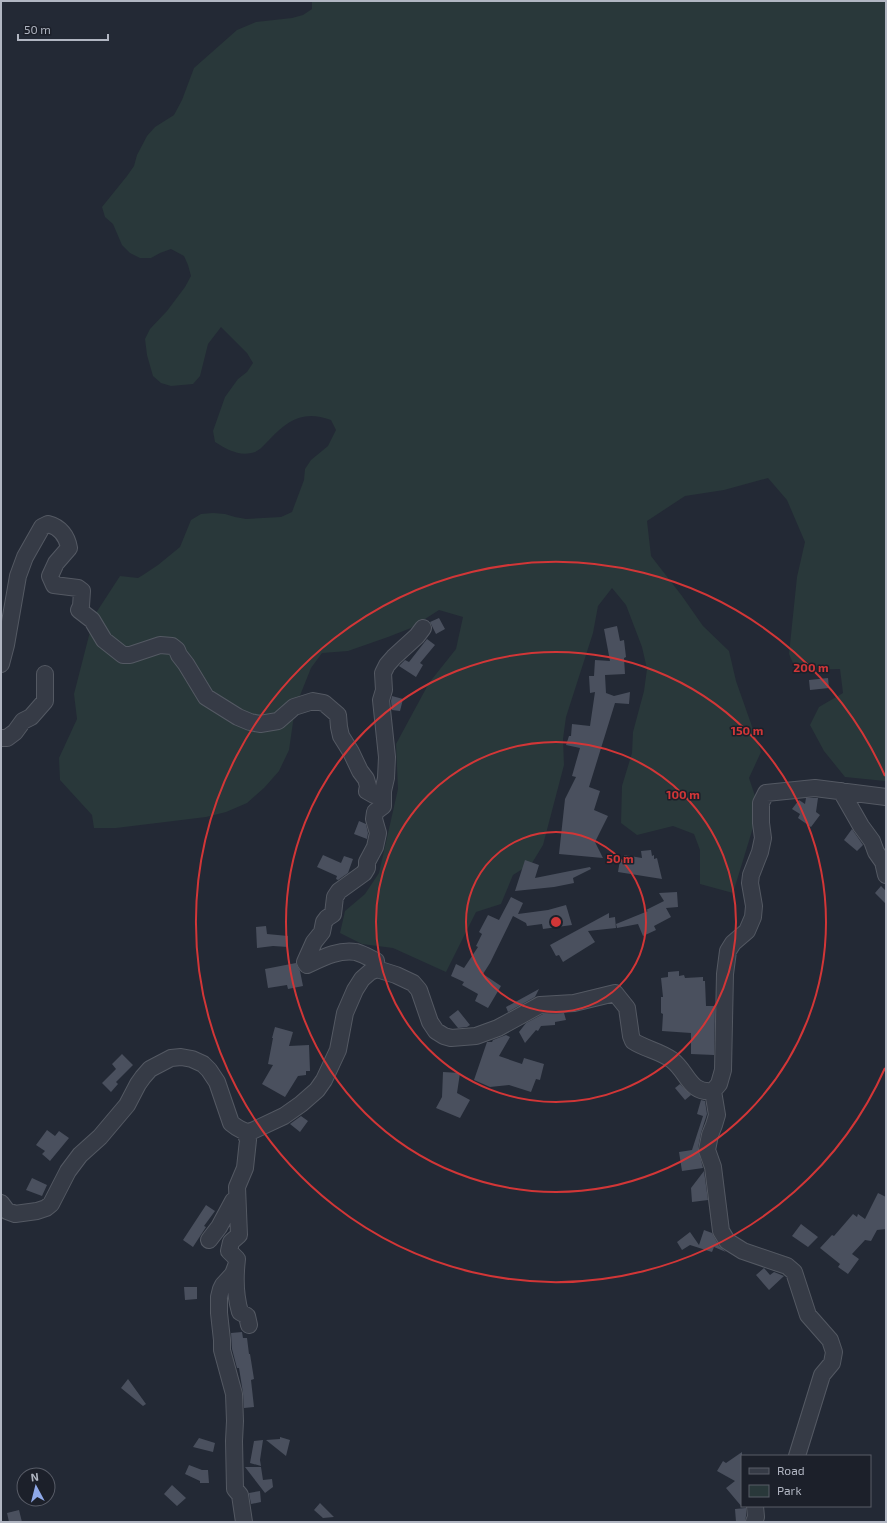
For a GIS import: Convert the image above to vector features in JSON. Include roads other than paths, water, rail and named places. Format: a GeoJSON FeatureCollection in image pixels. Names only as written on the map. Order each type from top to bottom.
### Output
{"type":"FeatureCollection","features":[{"type":"Feature","properties":{"kind":"street"},"geometry":{"type":"LineString","coordinates":[[1,664],[21,566],[42,527],[48,524],[56,526],[68,539],[69,548],[56,563],[50,576],[54,585],[78,588],[82,591],[81,606],[79,610],[92,620],[104,640],[109,645],[123,654],[130,655],[160,644],[172,646],[177,650],[206,697],[238,717],[250,722],[260,724],[278,721],[286,713],[303,703],[313,700],[324,703],[338,715],[341,736],[366,779],[368,786],[367,791],[374,795],[383,791]]}},
{"type":"Feature","properties":{"kind":"street"},"geometry":{"type":"LineString","coordinates":[[377,969],[376,961],[356,952],[339,952],[324,956],[307,964],[305,962],[314,942],[322,932],[324,922],[333,914],[335,897],[339,892],[364,873],[367,868],[367,862],[375,847],[378,833],[374,819],[375,812],[383,806],[383,791],[386,778],[387,757],[381,700],[384,690],[382,673],[394,657],[417,636],[423,628]]}},
{"type":"Feature","properties":{"kind":"street"},"geometry":{"type":"LineString","coordinates":[[1,738],[7,738],[15,732],[23,721],[31,717],[45,701],[45,674]]}},
{"type":"Feature","properties":{"kind":"street"},"geometry":{"type":"LineString","coordinates":[[1,1203],[7,1211],[15,1214],[41,1210],[51,1204],[68,1171],[80,1155],[100,1137],[127,1105],[143,1077],[150,1069],[171,1058],[181,1056],[192,1059],[203,1064],[209,1070],[217,1082],[230,1123],[245,1132],[250,1132],[284,1116],[301,1104],[321,1085],[338,1050],[345,1013],[355,990],[362,979],[370,972],[377,969],[396,975],[413,983],[419,990],[430,1022],[436,1031],[451,1038],[476,1036],[498,1028],[540,1005],[574,1003],[615,993],[627,1008],[631,1036],[633,1040],[670,1059],[678,1065],[691,1084],[698,1090],[706,1092],[713,1091],[719,1084],[723,1070],[725,974],[728,951],[733,943],[747,931],[753,917],[754,906],[750,883],[751,875],[764,838],[761,823],[761,803],[766,793],[815,788],[886,797]]}},
{"type":"Feature","properties":{"kind":"street"},"geometry":{"type":"LineString","coordinates":[[841,791],[861,826],[872,841],[876,852],[883,862],[886,875]]}},
{"type":"Feature","properties":{"kind":"street"},"geometry":{"type":"LineString","coordinates":[[713,1091],[717,1115],[710,1134],[707,1150],[713,1167],[721,1231],[727,1241],[743,1252],[787,1266],[794,1272],[808,1315],[830,1340],[834,1352],[832,1363],[822,1375],[797,1455]]}},
{"type":"Feature","properties":{"kind":"street"},"geometry":{"type":"LineString","coordinates":[[245,1132],[248,1140],[248,1150],[244,1174],[237,1187],[239,1235],[231,1242],[229,1251],[237,1259],[235,1288],[238,1306],[240,1312],[247,1316],[249,1325]]}},
{"type":"Feature","properties":{"kind":"street"},"geometry":{"type":"LineString","coordinates":[[209,1240],[219,1227],[233,1201],[237,1201]]}},
{"type":"Feature","properties":{"kind":"street"},"geometry":{"type":"LineString","coordinates":[[236,1266],[233,1274],[223,1285],[219,1296],[219,1321],[222,1350],[234,1394],[235,1489],[240,1495],[244,1522]]}},
{"type":"Feature","properties":{"kind":"street"},"geometry":{"type":"LineString","coordinates":[[754,1522],[756,1517],[755,1507]]}}]}
